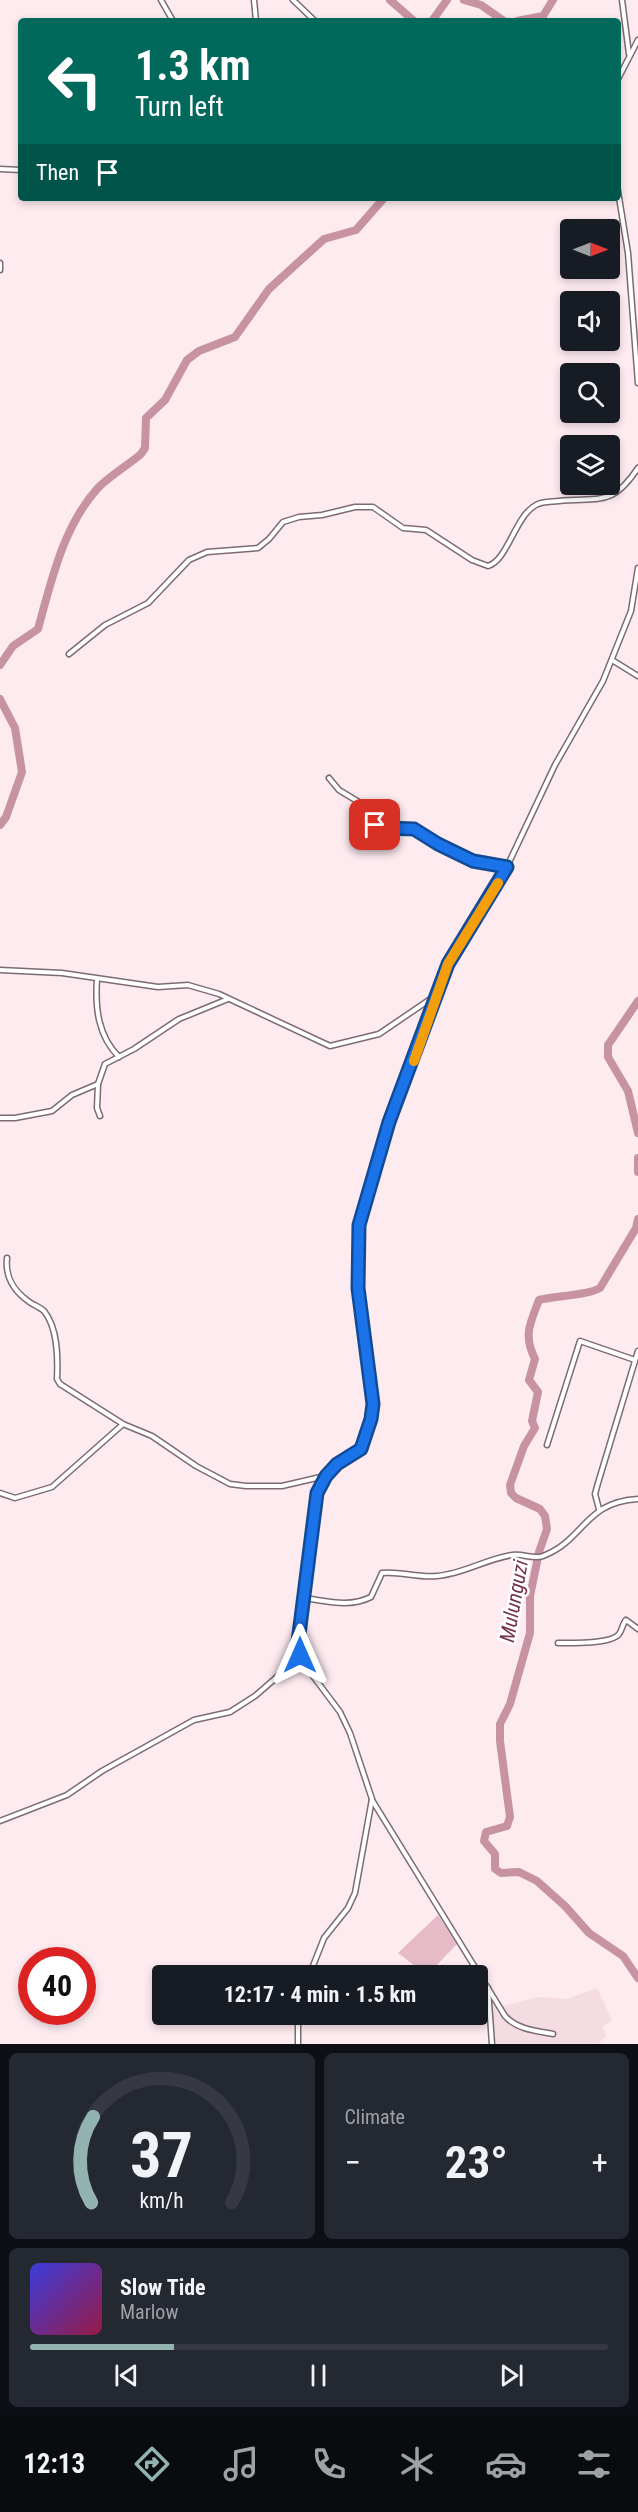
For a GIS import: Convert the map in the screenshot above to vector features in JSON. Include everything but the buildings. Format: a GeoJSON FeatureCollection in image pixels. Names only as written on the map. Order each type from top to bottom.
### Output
{"type":"FeatureCollection","features":[{"type":"Feature","properties":{"kind":"street"},"geometry":{"type":"LineString","coordinates":[[161,0],[170,18]]}},
{"type":"Feature","properties":{"kind":"street"},"geometry":{"type":"LineString","coordinates":[[254,0],[256,18]]}},
{"type":"Feature","properties":{"kind":"street"},"geometry":{"type":"LineString","coordinates":[[293,0],[312,18]]}},
{"type":"Feature","properties":{"kind":"street"},"geometry":{"type":"LineString","coordinates":[[622,0],[629,54]]}},
{"type":"Feature","properties":{"kind":"street"},"geometry":{"type":"LineString","coordinates":[[621,72],[638,40]]}},
{"type":"Feature","properties":{"kind":"street"},"geometry":{"type":"LineString","coordinates":[[0,169],[18,170]]}},
{"type":"Feature","properties":{"kind":"street"},"geometry":{"type":"LineString","coordinates":[[620,201],[628,253],[638,383]]}},
{"type":"Feature","properties":{"kind":"street"},"geometry":{"type":"LineString","coordinates":[[0,263],[0,270]]}},
{"type":"Feature","properties":{"kind":"street"},"geometry":{"type":"LineString","coordinates":[[69,654],[105,625],[148,603],[189,560],[207,552],[258,548],[283,522],[294,518],[322,515],[355,507],[373,507],[403,528],[426,530],[472,560],[489,566],[498,559],[512,533],[533,507],[545,502],[610,498],[623,487],[638,468]]}},
{"type":"Feature","properties":{"kind":"street"},"geometry":{"type":"LineString","coordinates":[[0,1821],[67,1795],[102,1771],[194,1720],[230,1712],[255,1696],[285,1670],[293,1658],[298,1642],[304,1598],[314,1504],[326,1476],[337,1464],[358,1454],[371,1419],[372,1383],[358,1288],[358,1229],[384,1134],[411,1069],[435,996],[451,958],[507,867],[539,796],[591,705],[612,660],[631,611],[638,568]]}},
{"type":"Feature","properties":{"kind":"street"},"geometry":{"type":"LineString","coordinates":[[612,660],[638,676]]}},
{"type":"Feature","properties":{"kind":"street"},"geometry":{"type":"LineString","coordinates":[[329,778],[339,790],[367,807],[377,825],[414,829],[473,861],[507,867]]}},
{"type":"Feature","properties":{"kind":"street"},"geometry":{"type":"LineString","coordinates":[[0,970],[63,973],[158,987],[186,985],[229,999],[285,1023],[321,1044],[334,1046],[380,1034],[435,996]]}},
{"type":"Feature","properties":{"kind":"street"},"geometry":{"type":"LineString","coordinates":[[97,979],[98,1021],[104,1029],[109,1047],[119,1057]]}},
{"type":"Feature","properties":{"kind":"street"},"geometry":{"type":"LineString","coordinates":[[100,1116],[97,1108],[98,1084],[104,1065],[179,1019],[229,999]]}},
{"type":"Feature","properties":{"kind":"street"},"geometry":{"type":"LineString","coordinates":[[0,1118],[15,1118],[52,1111],[72,1095],[98,1084]]}},
{"type":"Feature","properties":{"kind":"street"},"geometry":{"type":"LineString","coordinates":[[8,1258],[6,1271],[13,1287],[43,1309],[49,1319],[54,1333],[58,1361],[57,1379],[60,1384],[123,1424],[152,1436],[181,1456],[230,1484],[282,1486],[326,1476]]}},
{"type":"Feature","properties":{"kind":"street"},"geometry":{"type":"LineString","coordinates":[[548,1444],[580,1341],[635,1360]]}},
{"type":"Feature","properties":{"kind":"street"},"geometry":{"type":"LineString","coordinates":[[599,1509],[595,1494],[638,1351]]}},
{"type":"Feature","properties":{"kind":"street"},"geometry":{"type":"LineString","coordinates":[[0,1493],[15,1498],[52,1487],[123,1424]]}},
{"type":"Feature","properties":{"kind":"street"},"geometry":{"type":"LineString","coordinates":[[304,1598],[335,1604],[354,1603],[371,1598],[382,1573],[436,1576],[515,1554],[537,1558],[558,1549],[599,1509],[621,1500],[638,1499]]}},
{"type":"Feature","properties":{"kind":"street"},"geometry":{"type":"LineString","coordinates":[[558,1643],[591,1642],[614,1638],[620,1634],[626,1620],[638,1629]]}},
{"type":"Feature","properties":{"kind":"street"},"geometry":{"type":"LineString","coordinates":[[298,1642],[304,1664],[340,1712],[350,1733],[372,1799],[474,1965]]}},
{"type":"Feature","properties":{"kind":"street"},"geometry":{"type":"LineString","coordinates":[[313,1965],[324,1938],[348,1908],[356,1893],[372,1799]]}},
{"type":"Feature","properties":{"kind":"street"},"geometry":{"type":"LineString","coordinates":[[488,1987],[510,2022],[553,2034]]}},
{"type":"Feature","properties":{"kind":"street"},"geometry":{"type":"LineString","coordinates":[[488,1987],[492,2044]]}},
{"type":"Feature","properties":{"kind":"street"},"geometry":{"type":"LineString","coordinates":[[298,2025],[298,2044]]}},
{"type":"Feature","properties":{"kind":"shaded area"},"geometry":{"type":"Polygon","coordinates":[[[438,1915],[457,1944],[437,1965],[414,1965],[398,1953],[438,1915]]]}},
{"type":"Feature","properties":{"kind":"shaded area"},"geometry":{"type":"Polygon","coordinates":[[[597,1988],[612,2020],[602,2027],[607,2035],[598,2044],[493,2044],[491,2009],[539,1997],[567,1999],[597,1988]]]}},
{"type":"Feature","properties":{"kind":"waterway"},"geometry":{"type":"LineString","coordinates":[[390,0],[411,18]]}},
{"type":"Feature","properties":{"kind":"waterway"},"geometry":{"type":"LineString","coordinates":[[434,18],[447,0]]}},
{"type":"Feature","properties":{"kind":"waterway"},"geometry":{"type":"LineString","coordinates":[[464,0],[481,5],[500,18]]}},
{"type":"Feature","properties":{"kind":"waterway"},"geometry":{"type":"LineString","coordinates":[[533,18],[543,16],[553,0]]}},
{"type":"Feature","properties":{"kind":"waterway"},"geometry":{"type":"LineString","coordinates":[[0,665],[13,646],[38,629],[60,556],[75,520],[97,489],[141,454],[145,448],[146,418],[165,400],[187,360],[199,351],[235,337],[269,289],[324,239],[356,230],[381,201]]}},
{"type":"Feature","properties":{"kind":"waterway"},"geometry":{"type":"LineString","coordinates":[[0,699],[15,728],[22,772],[6,817],[0,825]]}},
{"type":"Feature","properties":{"kind":"waterway","name":"Mulunguzi"},"geometry":{"type":"LineString","coordinates":[[638,1001],[608,1045],[608,1057],[628,1091],[638,1133]]}},
{"type":"Feature","properties":{"kind":"waterway","name":"Mulunguzi"},"geometry":{"type":"LineString","coordinates":[[638,1158],[638,1172]]}},
{"type":"Feature","properties":{"kind":"waterway","name":"Mulunguzi"},"geometry":{"type":"LineString","coordinates":[[638,1219],[636,1228],[600,1288],[539,1300],[529,1330],[529,1343],[535,1359],[529,1380],[538,1392],[532,1421],[535,1428],[524,1446],[510,1485],[511,1493],[516,1498],[540,1509],[545,1516],[547,1529],[539,1552],[530,1596],[530,1633],[510,1704],[500,1724],[500,1741],[510,1817],[507,1826],[486,1832],[484,1841],[495,1854],[495,1869],[501,1873],[519,1872],[537,1881],[565,1906],[589,1933],[623,1956],[638,1978]]}},
{"type":"Feature","properties":{"kind":"slow traffic"},"geometry":{"type":"LineString","coordinates":[[414,1061],[448,964],[498,883]]}},
{"type":"Feature","properties":{"kind":"route"},"geometry":{"type":"LineString","coordinates":[[300,1655],[298,1642],[317,1493],[321,1483],[337,1464],[358,1454],[364,1443],[373,1413],[368,1352],[358,1288],[359,1225],[384,1134],[448,964],[507,867],[473,861],[411,828],[396,829],[375,825]]}}]}
